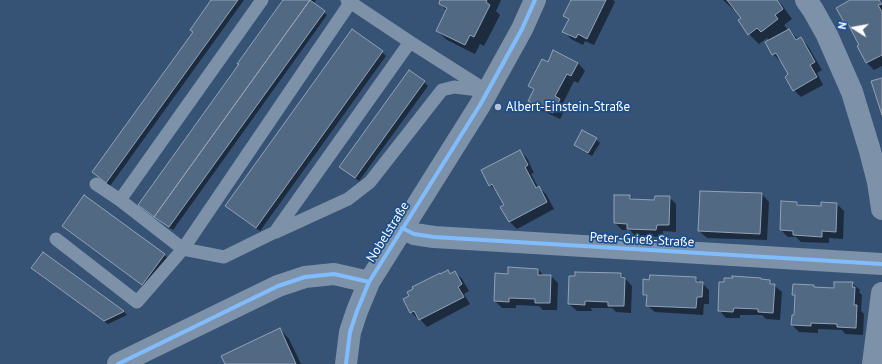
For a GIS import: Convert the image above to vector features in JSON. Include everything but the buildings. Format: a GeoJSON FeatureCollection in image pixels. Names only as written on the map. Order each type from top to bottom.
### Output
{"type":"FeatureCollection","features":[{"type":"Feature","properties":{"kind":"street","name":"Nobelstraße"},"geometry":{"type":"LineString","coordinates":[[118,364],[278,286],[305,277],[334,274],[369,282],[488,91],[536,0]]}},
{"type":"Feature","properties":{"kind":"street"},"geometry":{"type":"LineString","coordinates":[[806,0],[828,35],[852,92],[878,182],[882,209]]}},
{"type":"Feature","properties":{"kind":"street","name":"Peter-Grieß-Straße"},"geometry":{"type":"LineString","coordinates":[[402,228],[414,234],[434,237],[882,264]]}},
{"type":"Feature","properties":{"kind":"street"},"geometry":{"type":"LineString","coordinates":[[346,364],[350,332],[369,282]]}},
{"type":"Feature","properties":{"kind":"street"},"geometry":{"type":"LineString","coordinates":[[874,364],[882,293]]}},
{"type":"Feature","properties":{"kind":"lane"},"geometry":{"type":"LineString","coordinates":[[120,200],[262,0]]}},
{"type":"Feature","properties":{"kind":"lane"},"geometry":{"type":"LineString","coordinates":[[56,239],[137,302],[183,249],[348,1],[488,91]]}},
{"type":"Feature","properties":{"kind":"lane"},"geometry":{"type":"LineString","coordinates":[[276,232],[410,42]]}},
{"type":"Feature","properties":{"kind":"lane"},"geometry":{"type":"LineString","coordinates":[[96,184],[120,200],[183,249],[224,257],[348,199],[370,182],[442,90],[454,87],[488,91]]}},
{"type":"Feature","properties":{"kind":"cycle path"},"geometry":{"type":"LineString","coordinates":[[346,364],[350,332],[369,282],[480,105],[522,29],[535,0]]}},
{"type":"Feature","properties":{"kind":"cycle path"},"geometry":{"type":"LineString","coordinates":[[402,228],[414,234],[434,237],[882,264]]}},
{"type":"Feature","properties":{"kind":"cycle path"},"geometry":{"type":"LineString","coordinates":[[118,364],[278,286],[305,277],[334,274],[369,282]]}},
{"type":"Feature","properties":{"kind":"place","name":"Albert-Einstein-Straße"},"geometry":{"type":"Point","coordinates":[498,107]}}]}
